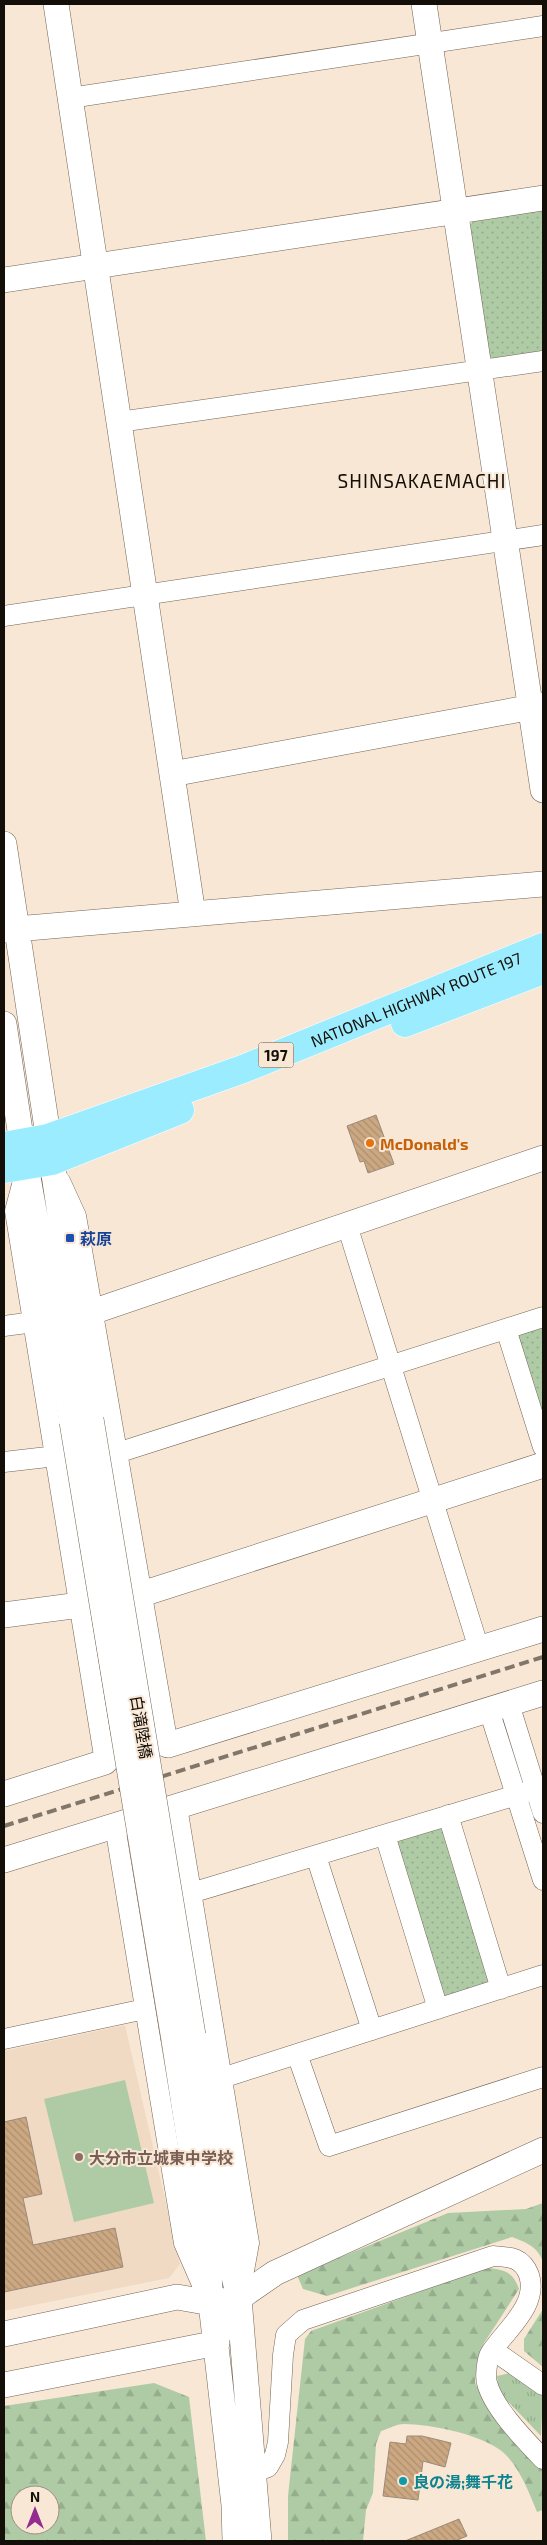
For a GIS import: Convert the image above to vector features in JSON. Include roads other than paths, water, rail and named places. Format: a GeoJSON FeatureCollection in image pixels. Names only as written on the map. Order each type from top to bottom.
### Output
{"type":"FeatureCollection","features":[{"type":"Feature","properties":{"kind":"highway","name":"NATIONAL HIGHWAY ROUTE 197"},"geometry":{"type":"LineString","coordinates":[[26,1154],[243,1069],[543,947]]}},
{"type":"Feature","properties":{"kind":"highway","name":"NATIONAL HIGHWAY ROUTE 197"},"geometry":{"type":"LineString","coordinates":[[26,1154],[543,970]]}},
{"type":"Feature","properties":{"kind":"street"},"geometry":{"type":"LineString","coordinates":[[56,4],[193,914]]}},
{"type":"Feature","properties":{"kind":"street"},"geometry":{"type":"LineString","coordinates":[[424,4],[506,541],[537,707],[543,790]]}},
{"type":"Feature","properties":{"kind":"street"},"geometry":{"type":"LineString","coordinates":[[70,98],[543,26]]}},
{"type":"Feature","properties":{"kind":"street"},"geometry":{"type":"LineString","coordinates":[[4,280],[543,198]]}},
{"type":"Feature","properties":{"kind":"street"},"geometry":{"type":"LineString","coordinates":[[119,422],[543,361]]}},
{"type":"Feature","properties":{"kind":"street"},"geometry":{"type":"LineString","coordinates":[[4,616],[543,535]]}},
{"type":"Feature","properties":{"kind":"street"},"geometry":{"type":"LineString","coordinates":[[172,774],[537,707]]}},
{"type":"Feature","properties":{"kind":"street"},"geometry":{"type":"LineString","coordinates":[[4,844],[26,1154],[16,1211],[106,1762]]}},
{"type":"Feature","properties":{"kind":"street"},"geometry":{"type":"LineString","coordinates":[[10,930],[543,884]]}},
{"type":"Feature","properties":{"kind":"street"},"geometry":{"type":"LineString","coordinates":[[4,1024],[26,1154],[76,1216],[168,1745]]}},
{"type":"Feature","properties":{"kind":"street","name":"白滝陸橋"},"geometry":{"type":"LineString","coordinates":[[26,1154],[81,1420],[184,2037]]}},
{"type":"Feature","properties":{"kind":"street"},"geometry":{"type":"LineString","coordinates":[[92,1312],[543,1158]]}},
{"type":"Feature","properties":{"kind":"street"},"geometry":{"type":"LineString","coordinates":[[347,1225],[478,1649]]}},
{"type":"Feature","properties":{"kind":"street"},"geometry":{"type":"LineString","coordinates":[[117,1453],[543,1317]]}},
{"type":"Feature","properties":{"kind":"street"},"geometry":{"type":"LineString","coordinates":[[4,1326],[34,1322]]}},
{"type":"Feature","properties":{"kind":"street"},"geometry":{"type":"LineString","coordinates":[[506,1329],[543,1447]]}},
{"type":"Feature","properties":{"kind":"street"},"geometry":{"type":"LineString","coordinates":[[4,1462],[56,1456]]}},
{"type":"Feature","properties":{"kind":"street"},"geometry":{"type":"LineString","coordinates":[[4,1615],[80,1606],[142,1594],[543,1465]]}},
{"type":"Feature","properties":{"kind":"street"},"geometry":{"type":"LineString","coordinates":[[4,1794],[106,1762],[115,1749],[152,1740],[168,1745],[543,1629]]}},
{"type":"Feature","properties":{"kind":"street"},"geometry":{"type":"LineString","coordinates":[[4,1860],[543,1694]]}},
{"type":"Feature","properties":{"kind":"street"},"geometry":{"type":"LineString","coordinates":[[499,1707],[539,1788],[543,1813]]}},
{"type":"Feature","properties":{"kind":"street"},"geometry":{"type":"LineString","coordinates":[[499,1707],[516,1795],[543,1880]]}},
{"type":"Feature","properties":{"kind":"street"},"geometry":{"type":"LineString","coordinates":[[191,1893],[539,1788]]}},
{"type":"Feature","properties":{"kind":"street"},"geometry":{"type":"LineString","coordinates":[[177,1808],[249,2243],[239,2298],[243,2473],[235,2541]]}},
{"type":"Feature","properties":{"kind":"street"},"geometry":{"type":"LineString","coordinates":[[448,1816],[501,1989]]}},
{"type":"Feature","properties":{"kind":"street"},"geometry":{"type":"LineString","coordinates":[[115,1826],[184,2243],[211,2303]]}},
{"type":"Feature","properties":{"kind":"street"},"geometry":{"type":"LineString","coordinates":[[385,1835],[438,2009]]}},
{"type":"Feature","properties":{"kind":"street"},"geometry":{"type":"LineString","coordinates":[[316,1856],[372,2030]]}},
{"type":"Feature","properties":{"kind":"street"},"geometry":{"type":"LineString","coordinates":[[222,2078],[543,1975]]}},
{"type":"Feature","properties":{"kind":"street"},"geometry":{"type":"LineString","coordinates":[[4,2039],[145,2009]]}},
{"type":"Feature","properties":{"kind":"street"},"geometry":{"type":"LineString","coordinates":[[184,2037],[239,2298],[217,2343]]}},
{"type":"Feature","properties":{"kind":"street"},"geometry":{"type":"LineString","coordinates":[[184,2037],[211,2303],[217,2343],[243,2473],[259,2541]]}},
{"type":"Feature","properties":{"kind":"street"},"geometry":{"type":"LineString","coordinates":[[297,2054],[328,2146],[543,2077]]}},
{"type":"Feature","properties":{"kind":"street"},"geometry":{"type":"LineString","coordinates":[[4,2334],[177,2297],[211,2303],[239,2298],[275,2273],[543,2150]]}},
{"type":"Feature","properties":{"kind":"street"},"geometry":{"type":"LineString","coordinates":[[243,2473],[268,2467],[275,2455],[278,2442],[283,2355],[286,2336],[303,2320],[493,2256],[514,2257],[526,2267],[531,2282],[530,2296],[512,2328],[489,2355],[486,2383],[507,2419],[543,2459]]}},
{"type":"Feature","properties":{"kind":"street"},"geometry":{"type":"LineString","coordinates":[[4,2385],[217,2343]]}},
{"type":"Feature","properties":{"kind":"street"},"geometry":{"type":"LineString","coordinates":[[493,2350],[543,2385]]}},
{"type":"Feature","properties":{"kind":"railway"},"geometry":{"type":"LineString","coordinates":[[4,1826],[543,1657]]}},
{"type":"Feature","properties":{"kind":"place","name":"McDonald's"},"geometry":{"type":"Point","coordinates":[370,1143]}},
{"type":"Feature","properties":{"kind":"place","name":"萩原"},"geometry":{"type":"Point","coordinates":[70,1238]}},
{"type":"Feature","properties":{"kind":"place","name":"大分市立城東中学校"},"geometry":{"type":"Point","coordinates":[79,2157]}},
{"type":"Feature","properties":{"kind":"place","name":"良の湯;舞千花"},"geometry":{"type":"Point","coordinates":[403,2481]}},
{"type":"Feature","properties":{"kind":"district","name":"SHINSAKAEMACHI"},"geometry":{"type":"Point","coordinates":[422,480]}}]}
